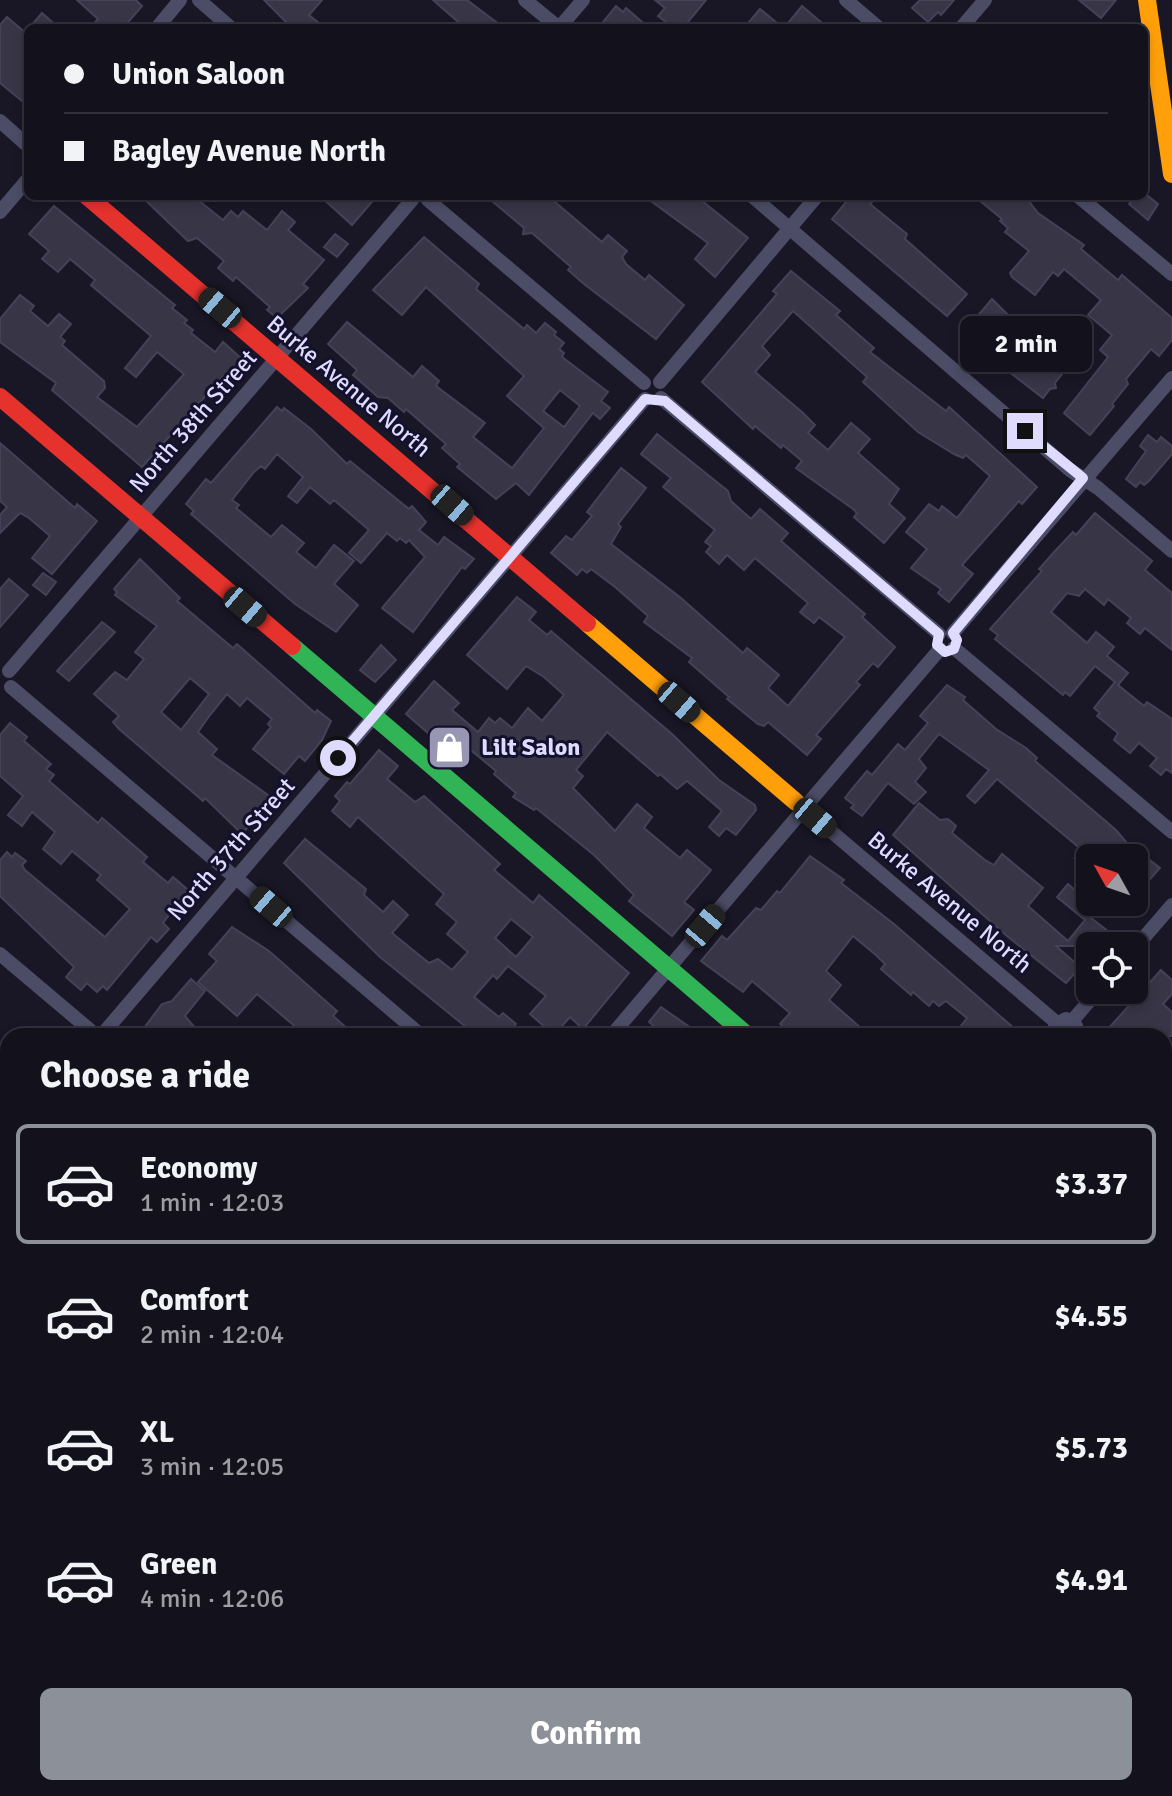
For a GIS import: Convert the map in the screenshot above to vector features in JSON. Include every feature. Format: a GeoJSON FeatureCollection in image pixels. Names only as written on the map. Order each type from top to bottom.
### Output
{"type":"FeatureCollection","features":[{"type":"Feature","properties":{"kind":"street"},"geometry":{"type":"LineString","coordinates":[[160,24],[180,0]]}},
{"type":"Feature","properties":{"kind":"street"},"geometry":{"type":"LineString","coordinates":[[199,0],[226,24]]}},
{"type":"Feature","properties":{"kind":"street"},"geometry":{"type":"LineString","coordinates":[[525,0],[554,24]]}},
{"type":"Feature","properties":{"kind":"street"},"geometry":{"type":"LineString","coordinates":[[562,24],[583,0]]}},
{"type":"Feature","properties":{"kind":"street"},"geometry":{"type":"LineString","coordinates":[[846,0],[874,24]]}},
{"type":"Feature","properties":{"kind":"street"},"geometry":{"type":"LineString","coordinates":[[964,24],[985,0]]}},
{"type":"Feature","properties":{"kind":"street"},"geometry":{"type":"LineString","coordinates":[[1147,0],[1172,174]]}},
{"type":"Feature","properties":{"kind":"street"},"geometry":{"type":"LineString","coordinates":[[0,121],[24,142]]}},
{"type":"Feature","properties":{"kind":"street"},"geometry":{"type":"LineString","coordinates":[[0,212],[24,184]]}},
{"type":"Feature","properties":{"kind":"street","name":"Burke Avenue North"},"geometry":{"type":"LineString","coordinates":[[92,200],[1064,1028]]}},
{"type":"Feature","properties":{"kind":"street","name":"North 38th Street"},"geometry":{"type":"LineString","coordinates":[[5,670],[278,357],[408,200]]}},
{"type":"Feature","properties":{"kind":"street"},"geometry":{"type":"LineString","coordinates":[[432,200],[644,383]]}},
{"type":"Feature","properties":{"kind":"street"},"geometry":{"type":"LineString","coordinates":[[757,200],[1172,551]]}},
{"type":"Feature","properties":{"kind":"street"},"geometry":{"type":"LineString","coordinates":[[660,382],[814,200]]}},
{"type":"Feature","properties":{"kind":"street"},"geometry":{"type":"LineString","coordinates":[[1083,200],[1172,274]]}},
{"type":"Feature","properties":{"kind":"street"},"geometry":{"type":"LineString","coordinates":[[618,1028],[1083,478],[1172,378]]}},
{"type":"Feature","properties":{"kind":"street"},"geometry":{"type":"LineString","coordinates":[[652,379],[660,382],[664,390],[661,398],[652,402],[645,399],[641,392],[644,383],[652,379]]}},
{"type":"Feature","properties":{"kind":"street"},"geometry":{"type":"LineString","coordinates":[[0,397],[739,1028]]}},
{"type":"Feature","properties":{"kind":"street"},"geometry":{"type":"LineString","coordinates":[[661,398],[1172,832]]}},
{"type":"Feature","properties":{"kind":"street","name":"North 37th Street"},"geometry":{"type":"LineString","coordinates":[[106,1028],[645,399]]}},
{"type":"Feature","properties":{"kind":"street"},"geometry":{"type":"LineString","coordinates":[[5,670],[14,679],[6,689],[236,877],[413,1028]]}},
{"type":"Feature","properties":{"kind":"street"},"geometry":{"type":"LineString","coordinates":[[1148,933],[1172,905]]}},
{"type":"Feature","properties":{"kind":"street"},"geometry":{"type":"LineString","coordinates":[[0,954],[89,1028]]}},
{"type":"Feature","properties":{"kind":"street"},"geometry":{"type":"LineString","coordinates":[[1066,1028],[1087,1004]]}},
{"type":"Feature","properties":{"kind":"building"},"geometry":{"type":"Polygon","coordinates":[[[77,0],[136,0],[142,6],[126,24],[94,24],[98,19],[77,0]]]}},
{"type":"Feature","properties":{"kind":"building"},"geometry":{"type":"Polygon","coordinates":[[[264,0],[322,0],[309,15],[320,24],[288,24],[264,0]]]}},
{"type":"Feature","properties":{"kind":"building"},"geometry":{"type":"Polygon","coordinates":[[[433,0],[467,0],[499,24],[460,24],[433,0]]]}},
{"type":"Feature","properties":{"kind":"building"},"geometry":{"type":"Polygon","coordinates":[[[655,0],[706,0],[686,24],[669,24],[658,16],[665,8],[655,0]]]}},
{"type":"Feature","properties":{"kind":"building"},"geometry":{"type":"Polygon","coordinates":[[[920,0],[954,0],[941,15],[938,12],[928,22],[912,8],[920,0]]]}},
{"type":"Feature","properties":{"kind":"building"},"geometry":{"type":"Polygon","coordinates":[[[1079,0],[1116,0],[1101,18],[1079,0]]]}},
{"type":"Feature","properties":{"kind":"building"},"geometry":{"type":"Polygon","coordinates":[[[616,6],[623,12],[626,8],[644,24],[605,24],[603,22],[616,6]]]}},
{"type":"Feature","properties":{"kind":"building"},"geometry":{"type":"Polygon","coordinates":[[[802,6],[823,24],[787,24],[802,6]]]}},
{"type":"Feature","properties":{"kind":"building"},"geometry":{"type":"Polygon","coordinates":[[[760,9],[778,24],[747,24],[760,9]]]}},
{"type":"Feature","properties":{"kind":"building"},"geometry":{"type":"Polygon","coordinates":[[[42,13],[54,24],[32,24],[42,13]]]}},
{"type":"Feature","properties":{"kind":"building"},"geometry":{"type":"Polygon","coordinates":[[[7,17],[24,32],[24,103],[0,83],[0,25],[7,17]]]}},
{"type":"Feature","properties":{"kind":"building"},"geometry":{"type":"Polygon","coordinates":[[[1148,196],[1158,204],[1148,220],[1129,204],[1132,200],[1148,200],[1148,196]]]}},
{"type":"Feature","properties":{"kind":"building"},"geometry":{"type":"Polygon","coordinates":[[[145,200],[198,200],[223,220],[231,211],[238,217],[243,211],[267,230],[282,211],[295,222],[288,230],[324,260],[303,284],[308,288],[277,318],[267,310],[270,307],[236,277],[233,281],[218,268],[224,261],[197,238],[188,241],[145,200]]]}},
{"type":"Feature","properties":{"kind":"building"},"geometry":{"type":"Polygon","coordinates":[[[324,200],[374,200],[352,225],[324,200]]]}},
{"type":"Feature","properties":{"kind":"building"},"geometry":{"type":"Polygon","coordinates":[[[491,200],[553,200],[602,242],[608,235],[627,251],[622,257],[626,264],[645,280],[649,275],[684,305],[656,339],[584,284],[568,270],[571,267],[532,233],[523,234],[524,228],[491,200]]]}},
{"type":"Feature","properties":{"kind":"building"},"geometry":{"type":"Polygon","coordinates":[[[649,200],[701,200],[748,238],[715,277],[695,259],[708,243],[649,200]]]}},
{"type":"Feature","properties":{"kind":"building"},"geometry":{"type":"Polygon","coordinates":[[[848,200],[872,200],[870,204],[907,234],[905,239],[967,294],[947,316],[832,219],[848,200]]]}},
{"type":"Feature","properties":{"kind":"building"},"geometry":{"type":"Polygon","coordinates":[[[979,200],[1028,200],[1038,213],[1084,245],[1081,249],[1118,280],[1122,275],[1172,318],[1172,340],[1159,356],[1151,349],[1126,379],[1128,384],[1112,404],[1114,406],[1090,435],[1064,413],[1108,357],[1100,350],[1112,335],[1088,315],[1101,300],[1064,269],[1058,276],[1053,272],[1035,295],[1012,277],[1010,273],[1029,251],[1005,232],[1008,228],[1000,221],[1002,219],[979,200]]]}},
{"type":"Feature","properties":{"kind":"building"},"geometry":{"type":"Polygon","coordinates":[[[54,206],[175,305],[172,308],[187,320],[184,323],[193,330],[191,333],[215,352],[223,342],[242,359],[142,467],[52,390],[56,383],[0,342],[0,319],[20,295],[34,306],[30,311],[48,326],[59,314],[71,324],[60,337],[65,341],[62,345],[104,381],[105,388],[97,397],[137,427],[184,374],[157,352],[136,377],[125,368],[151,336],[91,285],[95,280],[70,259],[58,272],[42,259],[49,251],[29,234],[54,206]]]}},
{"type":"Feature","properties":{"kind":"building"},"geometry":{"type":"Polygon","coordinates":[[[335,234],[348,244],[337,257],[324,247],[335,234]]]}},
{"type":"Feature","properties":{"kind":"building"},"geometry":{"type":"Polygon","coordinates":[[[424,237],[479,284],[476,289],[524,329],[527,325],[536,333],[545,323],[556,332],[554,335],[564,343],[559,349],[564,353],[562,357],[608,392],[601,401],[610,408],[600,419],[593,413],[529,495],[516,483],[496,499],[457,467],[460,464],[442,448],[446,444],[406,409],[404,412],[388,398],[378,397],[353,375],[357,370],[328,344],[347,322],[413,377],[422,366],[439,381],[436,386],[485,423],[473,437],[512,468],[544,428],[507,396],[524,376],[426,287],[402,315],[373,290],[424,237]],[[560,390],[543,411],[564,427],[580,406],[560,390]]]}},
{"type":"Feature","properties":{"kind":"building"},"geometry":{"type":"Polygon","coordinates":[[[791,271],[840,311],[836,315],[874,348],[870,352],[946,411],[949,407],[1037,487],[1022,504],[1019,501],[962,565],[973,574],[949,602],[938,593],[941,589],[911,568],[927,549],[906,532],[929,504],[939,511],[942,506],[957,518],[990,476],[966,455],[963,458],[954,454],[918,432],[863,382],[867,377],[793,311],[762,346],[770,355],[755,372],[815,425],[808,433],[828,450],[851,423],[870,439],[858,453],[899,489],[889,504],[905,518],[884,543],[854,517],[857,513],[853,509],[796,468],[802,461],[755,426],[753,429],[702,382],[777,294],[773,291],[791,271]]]}},
{"type":"Feature","properties":{"kind":"building"},"geometry":{"type":"Polygon","coordinates":[[[992,299],[1019,326],[1012,335],[1028,349],[1026,352],[1044,368],[1051,363],[1063,373],[1055,383],[1056,388],[1050,389],[1043,398],[968,340],[971,336],[965,331],[992,299]]]}},
{"type":"Feature","properties":{"kind":"building"},"geometry":{"type":"Polygon","coordinates":[[[277,407],[282,411],[284,408],[311,429],[347,464],[350,461],[409,509],[412,506],[426,522],[419,530],[438,545],[444,537],[474,559],[465,569],[462,567],[413,632],[382,608],[425,557],[409,540],[406,543],[400,538],[397,541],[387,533],[361,563],[349,553],[369,530],[334,500],[330,504],[310,487],[297,503],[288,496],[303,477],[277,454],[265,469],[261,466],[254,472],[232,500],[239,505],[236,508],[271,537],[282,525],[304,543],[296,552],[316,568],[334,545],[354,561],[334,584],[358,605],[336,632],[295,604],[191,514],[194,511],[186,504],[206,479],[211,483],[277,407]]]}},
{"type":"Feature","properties":{"kind":"building"},"geometry":{"type":"Polygon","coordinates":[[[657,434],[728,491],[731,501],[751,519],[760,509],[788,533],[781,541],[865,614],[862,617],[895,647],[878,667],[873,663],[856,682],[860,685],[816,735],[821,739],[807,755],[768,722],[764,726],[758,724],[727,699],[729,697],[689,662],[692,658],[644,622],[648,616],[615,587],[591,569],[587,573],[582,569],[577,575],[551,553],[566,536],[572,540],[592,516],[587,512],[621,468],[646,488],[618,524],[621,527],[611,544],[681,598],[743,653],[747,648],[779,675],[768,688],[788,706],[845,637],[819,617],[814,623],[800,612],[808,603],[755,558],[744,570],[727,555],[719,564],[706,552],[711,546],[705,542],[715,530],[663,487],[671,478],[641,454],[657,434]]]}},
{"type":"Feature","properties":{"kind":"building"},"geometry":{"type":"Polygon","coordinates":[[[1148,435],[1157,442],[1161,437],[1172,446],[1172,454],[1149,481],[1144,485],[1140,482],[1136,487],[1126,479],[1146,451],[1140,446],[1148,435]]]}},
{"type":"Feature","properties":{"kind":"building"},"geometry":{"type":"Polygon","coordinates":[[[0,443],[75,508],[77,504],[97,521],[52,574],[32,558],[50,536],[29,518],[20,513],[0,533],[0,515],[7,507],[0,501],[0,443]]]}},
{"type":"Feature","properties":{"kind":"building"},"geometry":{"type":"Polygon","coordinates":[[[1095,513],[1152,561],[1145,570],[1172,593],[1172,650],[1145,628],[1140,634],[1127,623],[1131,618],[1108,599],[1104,605],[1085,589],[1079,596],[1067,593],[1051,612],[1087,643],[1096,632],[1114,647],[1107,656],[1128,673],[1118,685],[1144,706],[1147,702],[1172,719],[1172,773],[1166,769],[1161,775],[1150,766],[1157,758],[1139,743],[1130,753],[1114,740],[1118,733],[1097,716],[1100,713],[1094,708],[1115,682],[1095,666],[1070,696],[1065,692],[1063,695],[995,639],[998,635],[990,629],[1042,571],[1039,569],[1055,551],[1073,532],[1076,535],[1095,513]]]}},
{"type":"Feature","properties":{"kind":"building"},"geometry":{"type":"Polygon","coordinates":[[[140,559],[180,598],[177,601],[233,648],[237,644],[315,713],[317,710],[331,721],[322,740],[305,761],[299,756],[284,774],[253,749],[271,727],[268,724],[272,719],[247,698],[240,706],[227,694],[210,715],[198,732],[217,749],[212,755],[272,798],[242,834],[205,798],[203,801],[119,729],[113,722],[119,716],[94,694],[115,672],[127,680],[144,659],[135,652],[157,626],[115,595],[117,592],[114,589],[140,559]],[[190,678],[161,712],[181,730],[209,694],[190,678]]]}},
{"type":"Feature","properties":{"kind":"building"},"geometry":{"type":"Polygon","coordinates":[[[43,573],[56,582],[46,595],[33,585],[43,573]]]}},
{"type":"Feature","properties":{"kind":"building"},"geometry":{"type":"Polygon","coordinates":[[[9,579],[28,595],[0,627],[0,589],[9,579]]]}},
{"type":"Feature","properties":{"kind":"building"},"geometry":{"type":"Polygon","coordinates":[[[517,597],[536,612],[529,620],[547,635],[551,631],[672,734],[719,780],[755,805],[756,810],[736,835],[726,828],[719,836],[709,827],[722,811],[687,781],[677,789],[660,774],[658,776],[607,732],[576,770],[583,776],[573,788],[615,831],[637,804],[652,817],[644,828],[680,858],[687,850],[711,870],[684,902],[694,910],[672,936],[629,901],[634,895],[594,855],[536,808],[534,810],[513,797],[516,793],[494,774],[496,771],[461,742],[451,753],[406,714],[434,681],[459,703],[452,710],[478,732],[489,718],[495,723],[500,718],[512,728],[528,708],[542,721],[564,695],[544,677],[526,666],[507,689],[467,655],[517,597]]]}},
{"type":"Feature","properties":{"kind":"building"},"geometry":{"type":"Polygon","coordinates":[[[102,622],[115,632],[69,681],[57,671],[102,622]]]}},
{"type":"Feature","properties":{"kind":"building"},"geometry":{"type":"Polygon","coordinates":[[[381,645],[396,660],[375,682],[360,670],[381,645]]]}},
{"type":"Feature","properties":{"kind":"building"},"geometry":{"type":"Polygon","coordinates":[[[947,685],[965,697],[963,700],[996,729],[1026,748],[1037,758],[1035,761],[1127,843],[1076,845],[997,779],[975,803],[967,796],[989,770],[939,734],[919,759],[926,768],[915,782],[926,792],[914,804],[888,783],[862,816],[851,808],[854,805],[845,798],[867,771],[872,775],[898,744],[905,750],[928,723],[920,716],[947,685]]]}},
{"type":"Feature","properties":{"kind":"building"},"geometry":{"type":"Polygon","coordinates":[[[10,723],[27,737],[24,741],[51,764],[46,769],[54,775],[49,781],[98,823],[102,818],[147,857],[143,862],[168,883],[173,877],[188,890],[163,923],[169,929],[157,942],[151,937],[107,990],[103,986],[97,992],[87,983],[81,990],[66,977],[74,967],[0,896],[0,860],[7,852],[12,857],[15,853],[26,861],[22,865],[25,870],[105,937],[130,909],[97,880],[101,875],[72,851],[61,864],[43,849],[55,832],[32,812],[22,826],[8,815],[23,796],[0,776],[0,735],[10,723]]]}},
{"type":"Feature","properties":{"kind":"building"},"geometry":{"type":"Polygon","coordinates":[[[379,750],[398,766],[387,779],[415,802],[424,796],[500,864],[494,870],[533,903],[539,895],[629,973],[584,1028],[570,1017],[560,1028],[546,1028],[530,1014],[546,996],[508,966],[497,979],[493,975],[474,997],[499,1017],[503,1013],[516,1024],[513,1028],[467,1028],[380,957],[284,863],[305,839],[366,889],[364,895],[383,912],[393,901],[408,915],[392,933],[429,963],[438,959],[452,970],[468,952],[447,934],[457,922],[436,904],[444,894],[358,817],[350,827],[332,811],[340,801],[335,796],[347,782],[350,784],[379,750]],[[511,919],[495,938],[516,957],[533,937],[511,919]]]}},
{"type":"Feature","properties":{"kind":"building"},"geometry":{"type":"Polygon","coordinates":[[[919,803],[940,820],[948,819],[956,826],[952,833],[985,860],[994,865],[1002,854],[1043,888],[1028,906],[1068,941],[1085,920],[1080,916],[1090,916],[1109,932],[1076,932],[1076,946],[1056,946],[1076,964],[1076,972],[1066,983],[1007,936],[893,835],[919,803]]]}},
{"type":"Feature","properties":{"kind":"building"},"geometry":{"type":"Polygon","coordinates":[[[810,856],[844,880],[841,883],[894,924],[1014,1028],[959,1028],[967,1018],[946,1001],[939,1006],[933,1001],[929,1006],[913,992],[911,995],[881,969],[885,964],[853,936],[826,971],[841,985],[829,1000],[861,1028],[785,1028],[780,1024],[790,1013],[752,981],[743,992],[701,961],[722,936],[727,940],[756,908],[761,910],[777,891],[780,893],[810,856]]]}},
{"type":"Feature","properties":{"kind":"building"},"geometry":{"type":"Polygon","coordinates":[[[1148,859],[1160,868],[1148,881],[1148,859]]]}},
{"type":"Feature","properties":{"kind":"building"},"geometry":{"type":"Polygon","coordinates":[[[1068,884],[1076,891],[1076,913],[1057,897],[1068,884]]]}},
{"type":"Feature","properties":{"kind":"building"},"geometry":{"type":"Polygon","coordinates":[[[232,927],[269,951],[337,1011],[333,1016],[347,1028],[297,1028],[257,994],[237,1016],[198,982],[217,961],[209,954],[232,927]]]}},
{"type":"Feature","properties":{"kind":"building"},"geometry":{"type":"Polygon","coordinates":[[[1161,970],[1172,980],[1172,994],[1163,1004],[1172,1012],[1172,1028],[1109,1028],[1130,1004],[1148,1004],[1148,984],[1161,970]]]}},
{"type":"Feature","properties":{"kind":"building"},"geometry":{"type":"Polygon","coordinates":[[[191,979],[205,991],[185,1016],[195,1028],[144,1028],[162,1004],[172,1001],[191,979]]]}},
{"type":"Feature","properties":{"kind":"building"},"geometry":{"type":"Polygon","coordinates":[[[661,1007],[691,1028],[656,1028],[649,1022],[661,1007]]]}},
{"type":"Feature","properties":{"kind":"traffic: fast"},"geometry":{"type":"LineString","coordinates":[[292,646],[739,1028]]}},
{"type":"Feature","properties":{"kind":"traffic: slow"},"geometry":{"type":"LineString","coordinates":[[1147,0],[1172,174]]}},
{"type":"Feature","properties":{"kind":"traffic: slow"},"geometry":{"type":"LineString","coordinates":[[587,623],[796,802]]}},
{"type":"Feature","properties":{"kind":"traffic: jam"},"geometry":{"type":"LineString","coordinates":[[92,200],[587,623]]}},
{"type":"Feature","properties":{"kind":"traffic: jam"},"geometry":{"type":"LineString","coordinates":[[0,397],[292,646]]}},
{"type":"Feature","properties":{"kind":"place","name":"Lilt Salon"},"geometry":{"type":"Point","coordinates":[450,747]}},
{"type":"Feature","properties":{"kind":"route"},"geometry":{"type":"LineString","coordinates":[[338,758],[645,399],[652,402],[661,398],[665,401],[939,634],[936,642],[945,652],[956,646],[953,633],[1083,478],[1025,431]]}}]}
